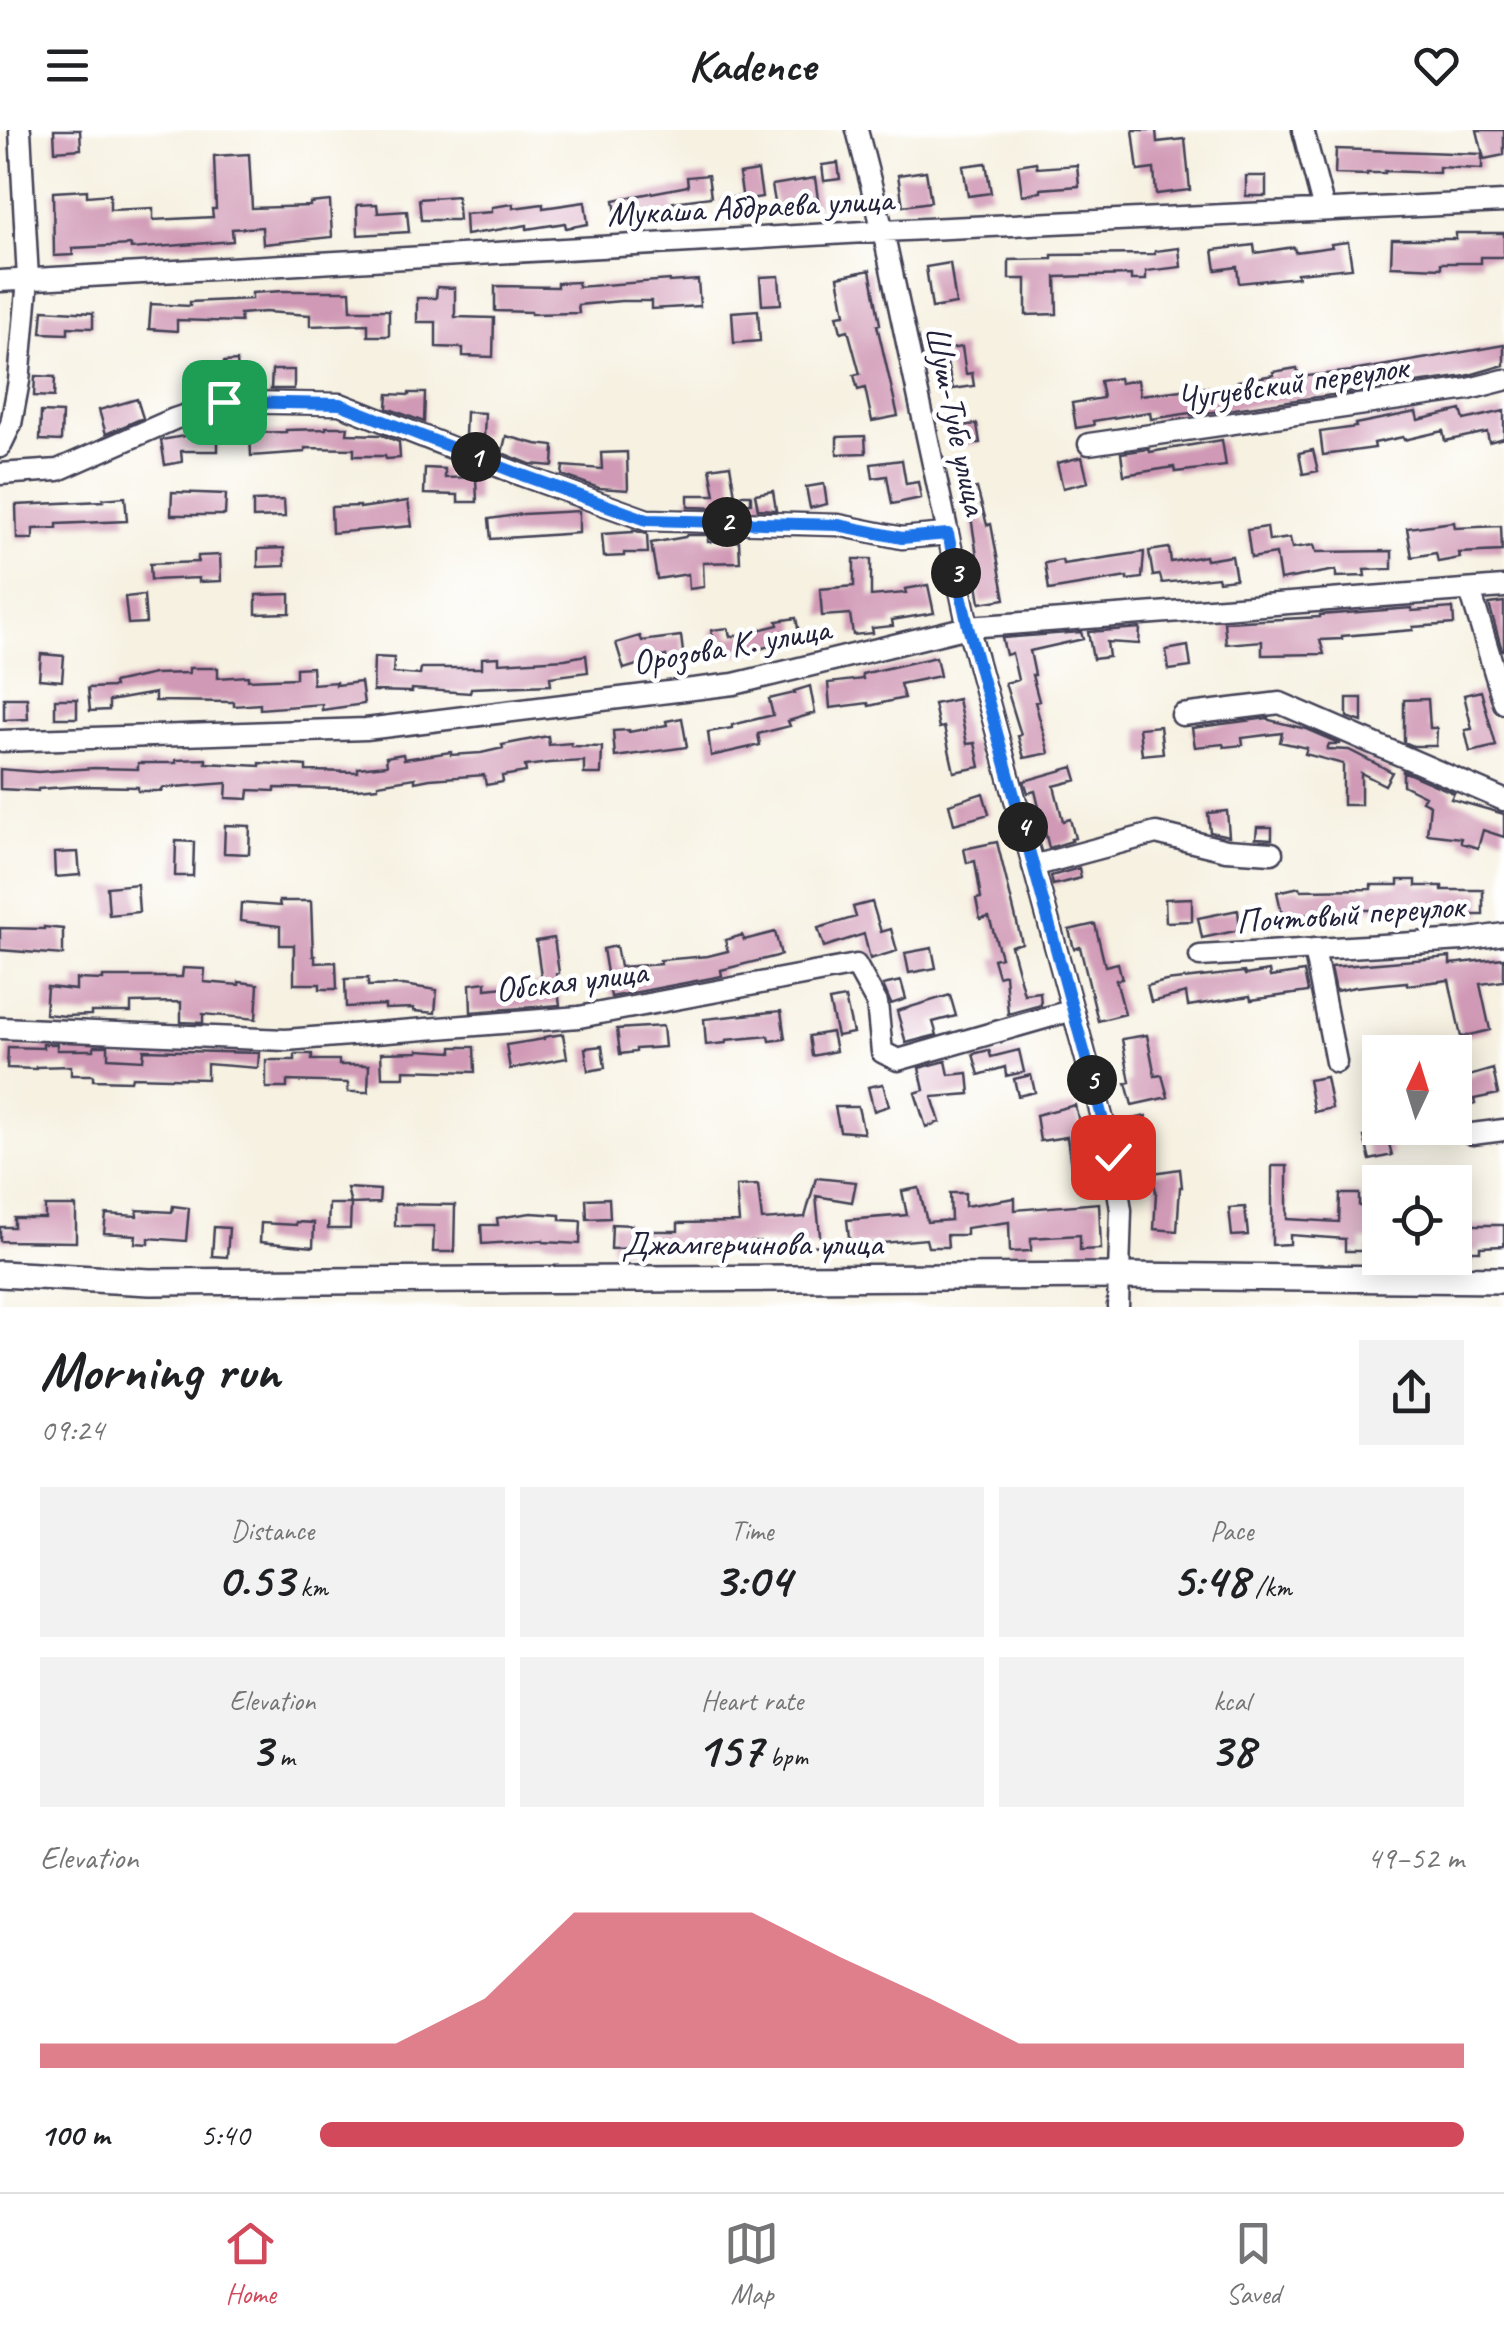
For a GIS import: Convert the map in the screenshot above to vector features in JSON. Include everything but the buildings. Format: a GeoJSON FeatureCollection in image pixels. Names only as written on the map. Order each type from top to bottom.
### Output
{"type":"FeatureCollection","features":[{"type":"Feature","properties":{"kind":"street"},"geometry":{"type":"LineString","coordinates":[[0,447],[11,424],[19,381],[28,279],[20,130]]}},
{"type":"Feature","properties":{"kind":"street","name":"Шуш-Тубе улица"},"geometry":{"type":"LineString","coordinates":[[857,130],[883,231],[968,627],[1113,1157],[1121,1210],[1118,1307]]}},
{"type":"Feature","properties":{"kind":"street"},"geometry":{"type":"LineString","coordinates":[[1303,130],[1324,210]]}},
{"type":"Feature","properties":{"kind":"street","name":"Мукаша Абдраева улица"},"geometry":{"type":"LineString","coordinates":[[0,281],[883,231],[1504,202]]}},
{"type":"Feature","properties":{"kind":"street","name":"Чугуевский переулок"},"geometry":{"type":"LineString","coordinates":[[1088,444],[1469,389],[1504,380]]}},
{"type":"Feature","properties":{"kind":"street"},"geometry":{"type":"LineString","coordinates":[[0,474],[58,470],[174,419],[224,402],[340,404],[647,520],[838,525],[902,538],[948,534]]}},
{"type":"Feature","properties":{"kind":"street","name":"Орозова К. улица"},"geometry":{"type":"LineString","coordinates":[[0,741],[386,727],[734,684],[968,627],[1504,587]]}},
{"type":"Feature","properties":{"kind":"street"},"geometry":{"type":"LineString","coordinates":[[1470,590],[1504,704]]}},
{"type":"Feature","properties":{"kind":"street"},"geometry":{"type":"LineString","coordinates":[[1182,715],[1280,703],[1504,800]]}},
{"type":"Feature","properties":{"kind":"street"},"geometry":{"type":"LineString","coordinates":[[1034,866],[1156,833],[1226,850],[1272,854]]}},
{"type":"Feature","properties":{"kind":"street","name":"Почтовый переулок"},"geometry":{"type":"LineString","coordinates":[[1200,956],[1464,940],[1504,934]]}},
{"type":"Feature","properties":{"kind":"street"},"geometry":{"type":"LineString","coordinates":[[1314,949],[1336,1062]]}},
{"type":"Feature","properties":{"kind":"street","name":"Обская улица"},"geometry":{"type":"LineString","coordinates":[[0,1028],[286,1040],[580,1017],[856,965],[876,1003],[882,1052],[898,1060],[1073,1010]]}},
{"type":"Feature","properties":{"kind":"street"},"geometry":{"type":"LineString","coordinates":[[1472,1134],[1504,1130]]}},
{"type":"Feature","properties":{"kind":"street","name":"Джамгерчинова улица"},"geometry":{"type":"LineString","coordinates":[[0,1274],[150,1282],[1120,1276],[1504,1280]]}},
{"type":"Feature","properties":{"kind":"route"},"geometry":{"type":"LineString","coordinates":[[224,402],[340,404],[647,520],[838,525],[902,538],[948,534],[968,627],[1113,1157]]}}]}
